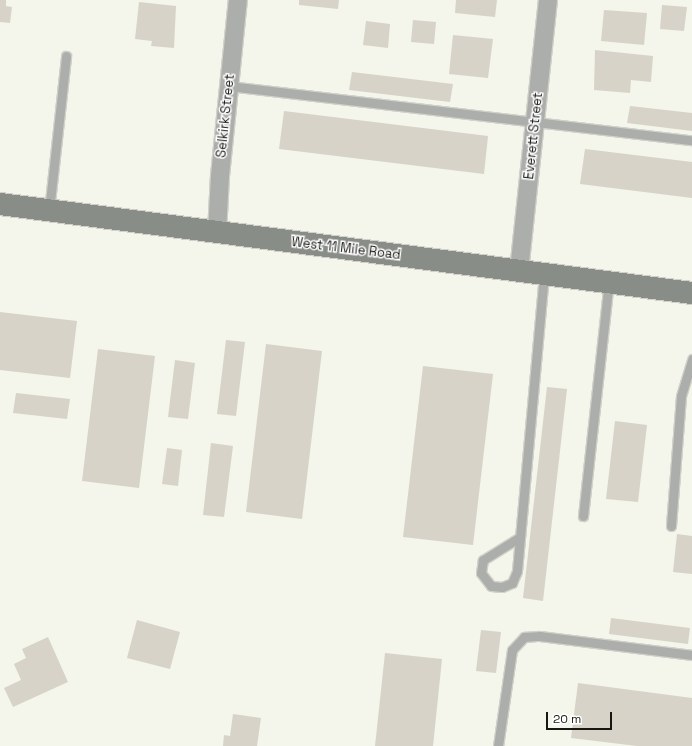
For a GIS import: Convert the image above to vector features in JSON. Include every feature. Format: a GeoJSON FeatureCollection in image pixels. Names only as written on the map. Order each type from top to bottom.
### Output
{"type":"FeatureCollection","features":[{"type":"Feature","properties":{"kind":"main road","name":"West 11 Mile Road"},"geometry":{"type":"LineString","coordinates":[[0,204],[692,293]]}},
{"type":"Feature","properties":{"kind":"street","name":"Selkirk Street"},"geometry":{"type":"LineString","coordinates":[[217,233],[229,86],[238,0]]}},
{"type":"Feature","properties":{"kind":"street","name":"Everett Street"},"geometry":{"type":"LineString","coordinates":[[519,271],[548,0]]}},
{"type":"Feature","properties":{"kind":"lane"},"geometry":{"type":"LineString","coordinates":[[49,211],[66,56]]}},
{"type":"Feature","properties":{"kind":"lane"},"geometry":{"type":"LineString","coordinates":[[229,86],[692,140]]}},
{"type":"Feature","properties":{"kind":"lane"},"geometry":{"type":"LineString","coordinates":[[520,537],[483,560],[481,573],[491,586],[502,587],[512,583],[517,571],[544,274]]}},
{"type":"Feature","properties":{"kind":"lane"},"geometry":{"type":"LineString","coordinates":[[583,516],[609,282]]}},
{"type":"Feature","properties":{"kind":"lane"},"geometry":{"type":"LineString","coordinates":[[671,526],[681,396],[692,359]]}},
{"type":"Feature","properties":{"kind":"lane"},"geometry":{"type":"LineString","coordinates":[[498,746],[512,650],[524,637],[540,636],[692,655]]}},
{"type":"Feature","properties":{"kind":"building"},"geometry":{"type":"Polygon","coordinates":[[[0,0],[6,0],[6,6],[12,7],[10,23],[0,22],[0,0]]]}},
{"type":"Feature","properties":{"kind":"building"},"geometry":{"type":"Polygon","coordinates":[[[299,0],[339,0],[338,9],[299,5],[299,0]]]}},
{"type":"Feature","properties":{"kind":"building"},"geometry":{"type":"Polygon","coordinates":[[[456,0],[497,0],[495,17],[455,13],[456,0]]]}},
{"type":"Feature","properties":{"kind":"building"},"geometry":{"type":"Polygon","coordinates":[[[139,2],[176,6],[174,48],[151,46],[152,41],[135,39],[139,2]]]}},
{"type":"Feature","properties":{"kind":"building"},"geometry":{"type":"Polygon","coordinates":[[[662,5],[687,7],[684,31],[660,29],[662,5]]]}},
{"type":"Feature","properties":{"kind":"building"},"geometry":{"type":"Polygon","coordinates":[[[604,10],[647,13],[644,45],[601,41],[604,10]]]}},
{"type":"Feature","properties":{"kind":"building"},"geometry":{"type":"Polygon","coordinates":[[[413,20],[436,22],[434,44],[411,42],[413,20]]]}},
{"type":"Feature","properties":{"kind":"building"},"geometry":{"type":"Polygon","coordinates":[[[366,21],[390,24],[388,48],[363,45],[366,21]]]}},
{"type":"Feature","properties":{"kind":"building"},"geometry":{"type":"Polygon","coordinates":[[[453,35],[493,39],[488,78],[449,74],[453,35]]]}},
{"type":"Feature","properties":{"kind":"building"},"geometry":{"type":"Polygon","coordinates":[[[595,50],[653,56],[651,82],[631,80],[630,93],[594,90],[595,50]]]}},
{"type":"Feature","properties":{"kind":"building"},"geometry":{"type":"Polygon","coordinates":[[[352,72],[453,84],[450,102],[349,90],[352,72]]]}},
{"type":"Feature","properties":{"kind":"building"},"geometry":{"type":"Polygon","coordinates":[[[630,106],[692,113],[692,131],[627,123],[630,106]]]}},
{"type":"Feature","properties":{"kind":"building"},"geometry":{"type":"Polygon","coordinates":[[[284,111],[488,136],[484,174],[279,149],[284,111]]]}},
{"type":"Feature","properties":{"kind":"building"},"geometry":{"type":"Polygon","coordinates":[[[585,149],[692,162],[692,198],[580,184],[585,149]]]}},
{"type":"Feature","properties":{"kind":"building"},"geometry":{"type":"Polygon","coordinates":[[[0,312],[77,321],[70,378],[0,370],[0,312]]]}},
{"type":"Feature","properties":{"kind":"building"},"geometry":{"type":"Polygon","coordinates":[[[226,340],[245,342],[236,416],[217,414],[226,340]]]}},
{"type":"Feature","properties":{"kind":"building"},"geometry":{"type":"Polygon","coordinates":[[[266,344],[322,351],[302,519],[246,512],[266,344]]]}},
{"type":"Feature","properties":{"kind":"building"},"geometry":{"type":"Polygon","coordinates":[[[98,349],[155,356],[139,488],[82,481],[98,349]]]}},
{"type":"Feature","properties":{"kind":"building"},"geometry":{"type":"Polygon","coordinates":[[[175,360],[195,363],[188,419],[168,417],[175,360]]]}},
{"type":"Feature","properties":{"kind":"building"},"geometry":{"type":"Polygon","coordinates":[[[423,366],[493,374],[473,545],[403,537],[423,366]]]}},
{"type":"Feature","properties":{"kind":"building"},"geometry":{"type":"Polygon","coordinates":[[[547,387],[567,389],[543,601],[523,598],[547,387]]]}},
{"type":"Feature","properties":{"kind":"building"},"geometry":{"type":"Polygon","coordinates":[[[16,393],[70,399],[67,419],[13,413],[16,393]]]}},
{"type":"Feature","properties":{"kind":"building"},"geometry":{"type":"Polygon","coordinates":[[[615,421],[647,425],[638,502],[606,499],[615,421]]]}},
{"type":"Feature","properties":{"kind":"building"},"geometry":{"type":"Polygon","coordinates":[[[211,443],[233,446],[224,517],[203,515],[211,443]]]}},
{"type":"Feature","properties":{"kind":"building"},"geometry":{"type":"Polygon","coordinates":[[[167,448],[182,450],[178,486],[162,484],[167,448]]]}},
{"type":"Feature","properties":{"kind":"building"},"geometry":{"type":"Polygon","coordinates":[[[677,534],[692,536],[692,574],[673,572],[677,534]]]}},
{"type":"Feature","properties":{"kind":"building"},"geometry":{"type":"Polygon","coordinates":[[[611,618],[690,628],[688,644],[609,634],[611,618]]]}},
{"type":"Feature","properties":{"kind":"building"},"geometry":{"type":"Polygon","coordinates":[[[137,620],[180,632],[170,669],[127,658],[137,620]]]}},
{"type":"Feature","properties":{"kind":"building"},"geometry":{"type":"Polygon","coordinates":[[[481,630],[501,632],[496,673],[476,671],[481,630]]]}},
{"type":"Feature","properties":{"kind":"building"},"geometry":{"type":"Polygon","coordinates":[[[48,637],[68,682],[13,707],[4,688],[21,680],[14,664],[26,658],[22,649],[48,637]]]}},
{"type":"Feature","properties":{"kind":"building"},"geometry":{"type":"Polygon","coordinates":[[[385,653],[442,659],[433,746],[375,746],[385,653]]]}},
{"type":"Feature","properties":{"kind":"building"},"geometry":{"type":"Polygon","coordinates":[[[578,683],[692,698],[692,746],[637,746],[571,738],[578,683]]]}},
{"type":"Feature","properties":{"kind":"building"},"geometry":{"type":"Polygon","coordinates":[[[233,714],[261,718],[257,746],[223,746],[224,735],[230,736],[233,714]]]}}]}
